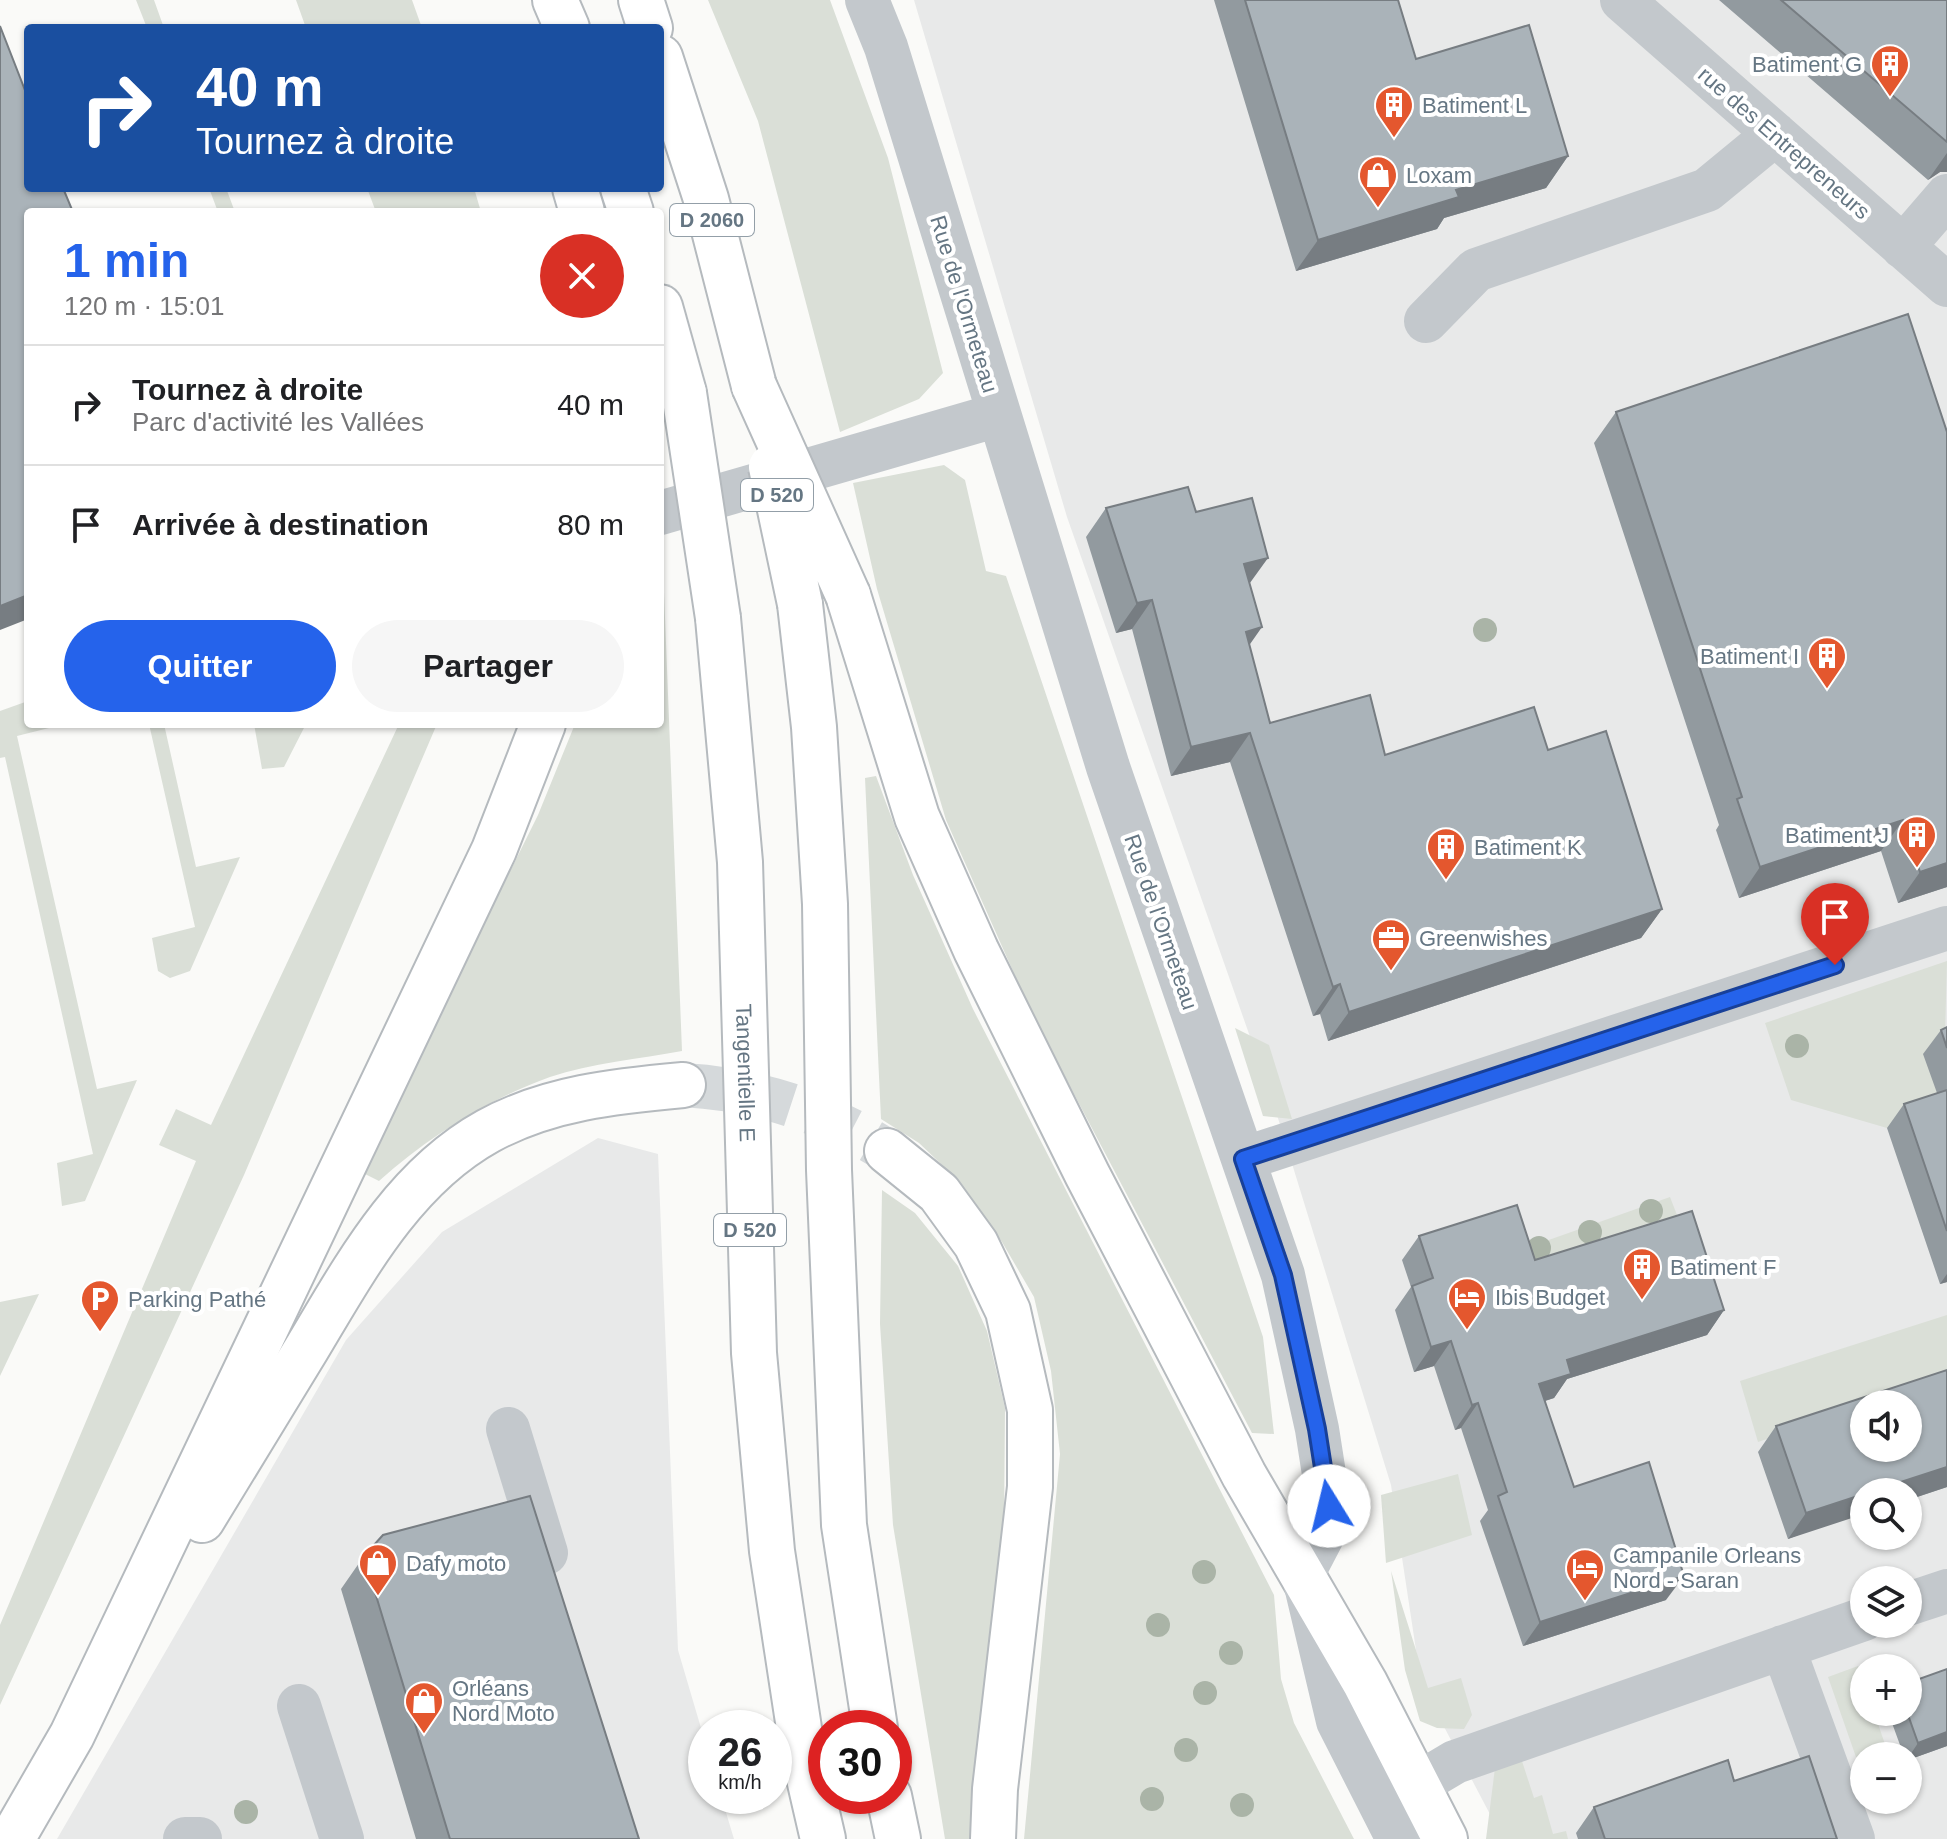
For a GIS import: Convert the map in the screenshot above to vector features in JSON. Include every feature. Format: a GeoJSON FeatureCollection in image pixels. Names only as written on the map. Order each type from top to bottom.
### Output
{"type":"FeatureCollection","features":[{"type":"Feature","properties":{"kind":"main road"},"geometry":{"type":"LineString","coordinates":[[555,0],[565,24]]}},
{"type":"Feature","properties":{"kind":"main road"},"geometry":{"type":"LineString","coordinates":[[641,0],[649,24]]}},
{"type":"Feature","properties":{"kind":"main road","name":"D 2060"},"geometry":{"type":"LineString","coordinates":[[664,69],[706,199],[754,386]]}},
{"type":"Feature","properties":{"kind":"main road","name":"Tangentielle E"},"geometry":{"type":"LineString","coordinates":[[664,321],[684,393],[718,618],[740,862],[754,1353],[772,1551],[802,1748],[823,1839]]}},
{"type":"Feature","properties":{"kind":"main road"},"geometry":{"type":"LineString","coordinates":[[754,386],[848,595],[917,817],[976,950],[1087,1174],[1244,1475],[1365,1683],[1399,1811],[1445,1839]]}},
{"type":"Feature","properties":{"kind":"main road","name":"D 520"},"geometry":{"type":"LineString","coordinates":[[754,386],[800,604],[814,727],[825,904],[829,1170],[844,1525],[872,1710]]}},
{"type":"Feature","properties":{"kind":"main road"},"geometry":{"type":"LineString","coordinates":[[72,1735],[494,850],[541,728]]}},
{"type":"Feature","properties":{"kind":"main road"},"geometry":{"type":"LineString","coordinates":[[12,1839],[368,1246],[424,1178],[488,1131],[549,1105],[614,1091],[683,1085]]}},
{"type":"Feature","properties":{"kind":"main road"},"geometry":{"type":"LineString","coordinates":[[887,1151],[939,1193],[976,1244],[1008,1311],[1030,1410],[1030,1487],[995,1789],[993,1839]]}},
{"type":"Feature","properties":{"kind":"main road"},"geometry":{"type":"LineString","coordinates":[[893,1814],[898,1839]]}},
{"type":"Feature","properties":{"kind":"street","name":"Rue de l'Ormeteau"},"geometry":{"type":"LineString","coordinates":[[867,0],[886,47],[1108,767],[1283,1275],[1327,1487],[1327,1527],[1303,1573]]}},
{"type":"Feature","properties":{"kind":"street","name":"rue des Entrepreneurs"},"geometry":{"type":"LineString","coordinates":[[1622,0],[1947,285]]}},
{"type":"Feature","properties":{"kind":"street"},"geometry":{"type":"LineString","coordinates":[[1426,321],[1476,270],[1707,190],[1775,134]]}},
{"type":"Feature","properties":{"kind":"street"},"geometry":{"type":"LineString","coordinates":[[1903,247],[1947,196]]}},
{"type":"Feature","properties":{"kind":"street"},"geometry":{"type":"LineString","coordinates":[[664,512],[998,415]]}},
{"type":"Feature","properties":{"kind":"street"},"geometry":{"type":"LineString","coordinates":[[1243,1159],[1947,928]]}},
{"type":"Feature","properties":{"kind":"street"},"geometry":{"type":"LineString","coordinates":[[508,1429],[559,1596]]}},
{"type":"Feature","properties":{"kind":"street"},"geometry":{"type":"LineString","coordinates":[[1922,1599],[1947,1591]]}},
{"type":"Feature","properties":{"kind":"street"},"geometry":{"type":"LineString","coordinates":[[1399,1811],[1455,1762],[1850,1624]]}},
{"type":"Feature","properties":{"kind":"street"},"geometry":{"type":"LineString","coordinates":[[1783,1647],[1853,1839]]}},
{"type":"Feature","properties":{"kind":"street"},"geometry":{"type":"LineString","coordinates":[[299,1706],[342,1839]]}},
{"type":"Feature","properties":{"kind":"street"},"geometry":{"type":"LineString","coordinates":[[185,1839],[200,1839]]}},
{"type":"Feature","properties":{"kind":"shaded area"},"geometry":{"type":"Polygon","coordinates":[[[136,0],[154,0],[163,24],[145,24],[136,0]]]}},
{"type":"Feature","properties":{"kind":"shaded area"},"geometry":{"type":"Polygon","coordinates":[[[296,0],[412,0],[421,24],[305,24],[296,0]]]}},
{"type":"Feature","properties":{"kind":"shaded area"},"geometry":{"type":"Polygon","coordinates":[[[708,0],[830,0],[888,158],[943,373],[919,399],[840,432],[758,121],[708,0]]]}},
{"type":"Feature","properties":{"kind":"shaded area"},"geometry":{"type":"Polygon","coordinates":[[[914,0],[1947,0],[1947,1839],[1503,1839],[1421,1683],[1391,1485],[1273,1102],[1067,517],[914,0]]]}},
{"type":"Feature","properties":{"kind":"shaded area"},"geometry":{"type":"Polygon","coordinates":[[[210,192],[228,192],[234,208],[216,208],[210,192]]]}},
{"type":"Feature","properties":{"kind":"shaded area"},"geometry":{"type":"Polygon","coordinates":[[[368,192],[475,192],[480,208],[374,208],[368,192]]]}},
{"type":"Feature","properties":{"kind":"shaded area"},"geometry":{"type":"Polygon","coordinates":[[[944,465],[965,480],[986,571],[1006,576],[1263,1337],[1274,1434],[1252,1433],[1032,1014],[946,820],[877,589],[853,483],[944,465]]]}},
{"type":"Feature","properties":{"kind":"shaded area"},"geometry":{"type":"Polygon","coordinates":[[[664,592],[682,1051],[582,1068],[527,1086],[460,1121],[418,1149],[379,1181],[361,1172],[538,815],[573,728],[664,728],[664,592]]]}},
{"type":"Feature","properties":{"kind":"shaded area"},"geometry":{"type":"Polygon","coordinates":[[[24,702],[24,728],[49,728],[17,736],[97,1089],[137,1080],[85,1201],[62,1206],[57,1163],[93,1154],[5,757],[0,758],[0,711],[24,702]]]}},
{"type":"Feature","properties":{"kind":"shaded area"},"geometry":{"type":"Polygon","coordinates":[[[150,728],[165,728],[196,867],[240,857],[190,971],[170,978],[158,971],[152,938],[195,927],[150,728]]]}},
{"type":"Feature","properties":{"kind":"shaded area"},"geometry":{"type":"Polygon","coordinates":[[[255,728],[304,728],[284,767],[262,769],[255,728]]]}},
{"type":"Feature","properties":{"kind":"shaded area"},"geometry":{"type":"Polygon","coordinates":[[[397,728],[435,728],[244,1175],[0,1705],[0,1625],[196,1161],[159,1145],[176,1109],[211,1125],[397,728]]]}},
{"type":"Feature","properties":{"kind":"shaded area"},"geometry":{"type":"Polygon","coordinates":[[[876,776],[913,875],[973,1009],[1274,1595],[1281,1679],[1294,1723],[1354,1839],[1024,1839],[1060,1454],[1051,1371],[1034,1297],[1002,1242],[960,1182],[919,1143],[881,1119],[865,778],[876,776]]]}},
{"type":"Feature","properties":{"kind":"shaded area"},"geometry":{"type":"Polygon","coordinates":[[[1947,961],[1943,1110],[1887,1128],[1791,1100],[1765,1023],[1947,961]]]}},
{"type":"Feature","properties":{"kind":"shaded area"},"geometry":{"type":"Polygon","coordinates":[[[1235,1028],[1269,1045],[1292,1119],[1263,1116],[1235,1028]]]}},
{"type":"Feature","properties":{"kind":"shaded area"},"geometry":{"type":"Polygon","coordinates":[[[598,1138],[658,1154],[678,1650],[696,1710],[688,1710],[688,1814],[726,1814],[734,1839],[57,1839],[346,1340],[442,1232],[598,1138]]]}},
{"type":"Feature","properties":{"kind":"shaded area"},"geometry":{"type":"Polygon","coordinates":[[[882,1190],[915,1213],[958,1266],[987,1331],[1005,1408],[1004,1526],[977,1839],[945,1839],[893,1525],[880,1324],[882,1190]]]}},
{"type":"Feature","properties":{"kind":"shaded area"},"geometry":{"type":"Polygon","coordinates":[[[1670,1197],[1684,1233],[1525,1284],[1515,1252],[1670,1197]]]}},
{"type":"Feature","properties":{"kind":"shaded area"},"geometry":{"type":"Polygon","coordinates":[[[39,1294],[0,1376],[0,1302],[39,1294]]]}},
{"type":"Feature","properties":{"kind":"shaded area"},"geometry":{"type":"Polygon","coordinates":[[[1947,1315],[1947,1404],[1936,1382],[1912,1390],[1850,1390],[1850,1411],[1758,1442],[1740,1381],[1947,1315]]]}},
{"type":"Feature","properties":{"kind":"shaded area"},"geometry":{"type":"Polygon","coordinates":[[[1458,1474],[1472,1535],[1386,1563],[1381,1495],[1458,1474]]]}},
{"type":"Feature","properties":{"kind":"shaded area"},"geometry":{"type":"Polygon","coordinates":[[[1391,1571],[1428,1688],[1461,1678],[1472,1715],[1464,1729],[1437,1728],[1420,1721],[1405,1670],[1391,1571]]]}},
{"type":"Feature","properties":{"kind":"shaded area"},"geometry":{"type":"Polygon","coordinates":[[[1850,1669],[1850,1726],[1879,1726],[1884,1742],[1851,1742],[1828,1677],[1850,1669]]]}},
{"type":"Feature","properties":{"kind":"shaded area"},"geometry":{"type":"Polygon","coordinates":[[[1521,1758],[1534,1798],[1542,1795],[1553,1834],[1566,1831],[1568,1839],[1486,1839],[1495,1768],[1521,1758]]]}},
{"type":"Feature","properties":{"kind":"building","name":"Batiment L"},"geometry":{"type":"Polygon","coordinates":[[[1245,0],[1398,0],[1416,59],[1529,25],[1568,156],[1456,190],[1459,197],[1318,240],[1245,0]]]}},
{"type":"Feature","properties":{"kind":"building"},"geometry":{"type":"Polygon","coordinates":[[[1781,0],[1947,0],[1947,142],[1781,0]]]}},
{"type":"Feature","properties":{"kind":"building"},"geometry":{"type":"Polygon","coordinates":[[[0,26],[24,88],[24,192],[65,192],[71,208],[24,208],[24,597],[0,606],[0,26]]]}},
{"type":"Feature","properties":{"kind":"building","name":"Batiment I"},"geometry":{"type":"Polygon","coordinates":[[[1908,314],[1947,432],[1947,863],[1920,872],[1903,820],[1760,867],[1737,799],[1742,797],[1616,412],[1908,314]]]}},
{"type":"Feature","properties":{"kind":"building"},"geometry":{"type":"Polygon","coordinates":[[[1188,487],[1196,512],[1252,498],[1268,558],[1244,564],[1262,627],[1246,632],[1270,723],[1370,695],[1385,755],[1534,707],[1548,750],[1606,731],[1662,909],[1349,1012],[1340,984],[1333,987],[1250,733],[1191,747],[1152,600],[1137,603],[1106,508],[1188,487]]]}},
{"type":"Feature","properties":{"kind":"building"},"geometry":{"type":"Polygon","coordinates":[[[1947,1027],[1947,1048],[1941,1030],[1947,1027]]]}},
{"type":"Feature","properties":{"kind":"building"},"geometry":{"type":"Polygon","coordinates":[[[1947,1090],[1947,1231],[1904,1104],[1947,1090]]]}},
{"type":"Feature","properties":{"kind":"building"},"geometry":{"type":"Polygon","coordinates":[[[1517,1205],[1535,1260],[1692,1211],[1724,1310],[1567,1360],[1571,1374],[1539,1384],[1574,1487],[1649,1462],[1684,1576],[1540,1622],[1498,1496],[1507,1492],[1478,1403],[1472,1405],[1451,1341],[1431,1347],[1412,1286],[1433,1278],[1419,1236],[1517,1205]]]}},
{"type":"Feature","properties":{"kind":"building"},"geometry":{"type":"Polygon","coordinates":[[[1947,1370],[1947,1467],[1913,1478],[1850,1478],[1850,1499],[1806,1513],[1776,1426],[1850,1402],[1850,1462],[1922,1462],[1922,1390],[1886,1390],[1947,1370]]]}},
{"type":"Feature","properties":{"kind":"building"},"geometry":{"type":"Polygon","coordinates":[[[530,1496],[639,1839],[450,1839],[364,1556],[383,1535],[530,1496]]]}},
{"type":"Feature","properties":{"kind":"building"},"geometry":{"type":"Polygon","coordinates":[[[1947,1669],[1947,1732],[1918,1742],[1912,1726],[1922,1726],[1922,1678],[1947,1669]]]}},
{"type":"Feature","properties":{"kind":"building"},"geometry":{"type":"Polygon","coordinates":[[[1809,1756],[1837,1839],[1605,1839],[1594,1807],[1728,1760],[1734,1781],[1809,1756]]]}},
{"type":"Feature","properties":{"kind":"tunnel"},"geometry":{"type":"LineString","coordinates":[[683,1085],[737,1091],[789,1104],[839,1124],[887,1151]]}},
{"type":"Feature","properties":{"kind":"place","name":"Batiment G"},"geometry":{"type":"Point","coordinates":[1890,98]}},
{"type":"Feature","properties":{"kind":"place","name":"Batiment L"},"geometry":{"type":"Point","coordinates":[1394,139]}},
{"type":"Feature","properties":{"kind":"place","name":"Loxam"},"geometry":{"type":"Point","coordinates":[1378,209]}},
{"type":"Feature","properties":{"kind":"place","name":"Batiment I"},"geometry":{"type":"Point","coordinates":[1827,690]}},
{"type":"Feature","properties":{"kind":"place","name":"Batiment J"},"geometry":{"type":"Point","coordinates":[1917,869]}},
{"type":"Feature","properties":{"kind":"place","name":"Batiment K"},"geometry":{"type":"Point","coordinates":[1446,881]}},
{"type":"Feature","properties":{"kind":"place","name":"Greenwishes"},"geometry":{"type":"Point","coordinates":[1391,972]}},
{"type":"Feature","properties":{"kind":"place","name":"Batiment F"},"geometry":{"type":"Point","coordinates":[1642,1301]}},
{"type":"Feature","properties":{"kind":"place","name":"Ibis Budget"},"geometry":{"type":"Point","coordinates":[1467,1331]}},
{"type":"Feature","properties":{"kind":"place","name":"Parking Pathé"},"geometry":{"type":"Point","coordinates":[100,1333]}},
{"type":"Feature","properties":{"kind":"place","name":"Dafy moto"},"geometry":{"type":"Point","coordinates":[378,1597]}},
{"type":"Feature","properties":{"kind":"place","name":"Campanile Orleans Nord - Saran"},"geometry":{"type":"Point","coordinates":[1585,1602]}},
{"type":"Feature","properties":{"kind":"place","name":"Orléans Nord Moto"},"geometry":{"type":"Point","coordinates":[424,1735]}},
{"type":"Feature","properties":{"kind":"route"},"geometry":{"type":"LineString","coordinates":[[1329,1506],[1317,1429],[1283,1275],[1243,1159],[1835,965]]}}]}
